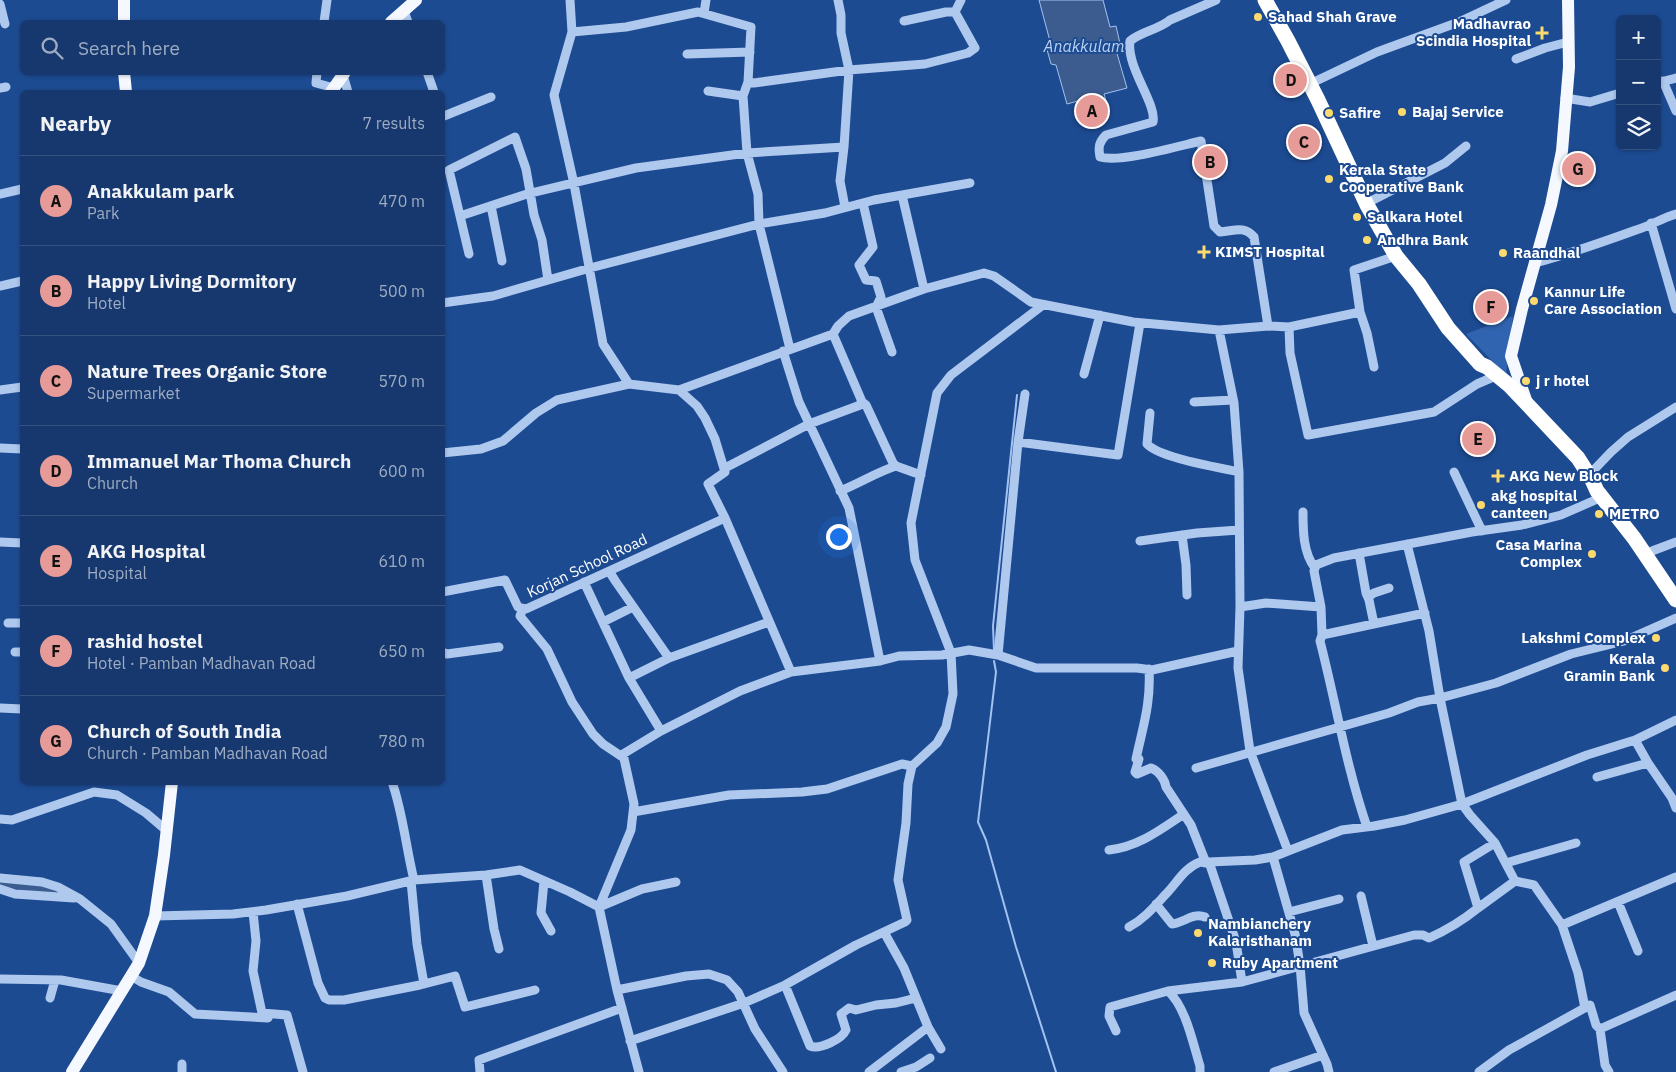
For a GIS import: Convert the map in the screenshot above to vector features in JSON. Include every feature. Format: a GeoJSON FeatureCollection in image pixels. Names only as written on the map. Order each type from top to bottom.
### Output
{"type":"FeatureCollection","features":[{"type":"Feature","properties":{"kind":"highway"},"geometry":{"type":"LineString","coordinates":[[1266,0],[1318,100],[1367,205],[1396,256],[1422,281]]}},
{"type":"Feature","properties":{"kind":"highway"},"geometry":{"type":"LineString","coordinates":[[1273,0],[1316,81],[1373,200],[1422,281],[1489,368],[1578,458],[1676,600]]}},
{"type":"Feature","properties":{"kind":"highway"},"geometry":{"type":"LineString","coordinates":[[1596,486],[1652,551],[1676,587]]}},
{"type":"Feature","properties":{"kind":"main road"},"geometry":{"type":"LineString","coordinates":[[124,0],[124,20]]}},
{"type":"Feature","properties":{"kind":"main road"},"geometry":{"type":"LineString","coordinates":[[406,17],[416,0]]}},
{"type":"Feature","properties":{"kind":"main road"},"geometry":{"type":"LineString","coordinates":[[1528,406],[1511,356],[1522,309],[1552,205],[1560,160],[1569,66],[1568,0]]}},
{"type":"Feature","properties":{"kind":"main road"},"geometry":{"type":"LineString","coordinates":[[124,75],[126,90]]}},
{"type":"Feature","properties":{"kind":"main road"},"geometry":{"type":"LineString","coordinates":[[333,90],[343,75]]}},
{"type":"Feature","properties":{"kind":"main road"},"geometry":{"type":"LineString","coordinates":[[72,1072],[139,964],[155,916],[172,785]]}},
{"type":"Feature","properties":{"kind":"street"},"geometry":{"type":"LineString","coordinates":[[324,20],[327,0]]}},
{"type":"Feature","properties":{"kind":"street"},"geometry":{"type":"LineString","coordinates":[[570,0],[572,32],[554,95],[574,184],[603,344],[629,384]]}},
{"type":"Feature","properties":{"kind":"street"},"geometry":{"type":"LineString","coordinates":[[704,13],[706,0]]}},
{"type":"Feature","properties":{"kind":"street"},"geometry":{"type":"LineString","coordinates":[[838,0],[842,24],[841,33],[848,70],[844,147],[840,181],[846,207]]}},
{"type":"Feature","properties":{"kind":"street"},"geometry":{"type":"LineString","coordinates":[[954,12],[961,0]]}},
{"type":"Feature","properties":{"kind":"street"},"geometry":{"type":"LineString","coordinates":[[1216,0],[1136,36],[1130,41],[1129,47],[1133,65],[1153,112],[1153,122],[1106,135],[1100,140],[1098,148],[1100,157],[1107,159],[1147,153],[1201,140],[1214,226],[1220,232],[1244,229],[1249,231],[1254,237],[1268,326]]}},
{"type":"Feature","properties":{"kind":"street"},"geometry":{"type":"LineString","coordinates":[[1316,81],[1377,52],[1459,22],[1506,0]]}},
{"type":"Feature","properties":{"kind":"street"},"geometry":{"type":"LineString","coordinates":[[0,4],[4,24]]}},
{"type":"Feature","properties":{"kind":"street"},"geometry":{"type":"LineString","coordinates":[[572,32],[626,27],[698,12],[751,27],[748,82],[743,96],[747,153],[758,194],[759,224],[799,402],[848,508],[880,661]]}},
{"type":"Feature","properties":{"kind":"street"},"geometry":{"type":"LineString","coordinates":[[748,82],[754,83],[848,70],[925,64],[968,53],[975,48],[954,12]]}},
{"type":"Feature","properties":{"kind":"street"},"geometry":{"type":"LineString","coordinates":[[904,21],[954,12]]}},
{"type":"Feature","properties":{"kind":"street"},"geometry":{"type":"LineString","coordinates":[[1516,59],[1568,42]]}},
{"type":"Feature","properties":{"kind":"street"},"geometry":{"type":"LineString","coordinates":[[687,54],[750,52]]}},
{"type":"Feature","properties":{"kind":"street"},"geometry":{"type":"LineString","coordinates":[[317,75],[316,83],[333,90]]}},
{"type":"Feature","properties":{"kind":"street"},"geometry":{"type":"LineString","coordinates":[[344,75],[348,90]]}},
{"type":"Feature","properties":{"kind":"street"},"geometry":{"type":"LineString","coordinates":[[428,75],[433,90]]}},
{"type":"Feature","properties":{"kind":"street"},"geometry":{"type":"LineString","coordinates":[[1661,82],[1676,78]]}},
{"type":"Feature","properties":{"kind":"street"},"geometry":{"type":"LineString","coordinates":[[1661,84],[1676,111]]}},
{"type":"Feature","properties":{"kind":"street"},"geometry":{"type":"LineString","coordinates":[[708,91],[743,96]]}},
{"type":"Feature","properties":{"kind":"street"},"geometry":{"type":"LineString","coordinates":[[1565,98],[1590,102],[1616,94]]}},
{"type":"Feature","properties":{"kind":"street"},"geometry":{"type":"LineString","coordinates":[[445,116],[492,97]]}},
{"type":"Feature","properties":{"kind":"street"},"geometry":{"type":"LineString","coordinates":[[469,254],[449,170],[515,137],[526,169],[534,215],[542,240],[548,280]]}},
{"type":"Feature","properties":{"kind":"street"},"geometry":{"type":"LineString","coordinates":[[1373,200],[1444,163],[1466,146]]}},
{"type":"Feature","properties":{"kind":"street"},"geometry":{"type":"LineString","coordinates":[[460,216],[531,193],[636,168],[747,153],[844,147]]}},
{"type":"Feature","properties":{"kind":"street"},"geometry":{"type":"LineString","coordinates":[[445,304],[493,296],[590,268],[759,224],[825,213],[863,203],[970,183]]}},
{"type":"Feature","properties":{"kind":"street"},"geometry":{"type":"LineString","coordinates":[[0,194],[20,189]]}},
{"type":"Feature","properties":{"kind":"street"},"geometry":{"type":"LineString","coordinates":[[902,195],[924,289]]}},
{"type":"Feature","properties":{"kind":"street"},"geometry":{"type":"LineString","coordinates":[[863,203],[873,247],[859,265],[866,280],[876,281],[881,297],[876,306],[892,352]]}},
{"type":"Feature","properties":{"kind":"street"},"geometry":{"type":"LineString","coordinates":[[491,206],[502,261]]}},
{"type":"Feature","properties":{"kind":"street"},"geometry":{"type":"LineString","coordinates":[[1535,262],[1592,245],[1676,214]]}},
{"type":"Feature","properties":{"kind":"street"},"geometry":{"type":"LineString","coordinates":[[1651,223],[1676,309]]}},
{"type":"Feature","properties":{"kind":"street"},"geometry":{"type":"LineString","coordinates":[[1374,367],[1368,333],[1360,312],[1354,270],[1396,256]]}},
{"type":"Feature","properties":{"kind":"street"},"geometry":{"type":"LineString","coordinates":[[445,453],[481,449],[504,441],[536,413],[557,400],[629,384],[679,390],[832,334],[849,316],[924,289],[984,274],[994,276],[1031,302],[1140,323],[1219,330],[1268,326],[1289,327],[1360,312]]}},
{"type":"Feature","properties":{"kind":"street"},"geometry":{"type":"LineString","coordinates":[[0,286],[20,281]]}},
{"type":"Feature","properties":{"kind":"street"},"geometry":{"type":"LineString","coordinates":[[630,1041],[744,1004],[785,985],[856,945],[907,920],[898,880],[906,823],[908,784],[912,766],[937,743],[946,727],[953,694],[951,654],[916,560],[911,523],[938,393],[951,375],[1044,305]]}},
{"type":"Feature","properties":{"kind":"street"},"geometry":{"type":"LineString","coordinates":[[1084,374],[1100,315]]}},
{"type":"Feature","properties":{"kind":"street"},"geometry":{"type":"LineString","coordinates":[[1018,442],[1118,455],[1140,323]]}},
{"type":"Feature","properties":{"kind":"street"},"geometry":{"type":"LineString","coordinates":[[1289,327],[1290,353],[1308,435],[1434,412],[1477,384],[1489,368]]}},
{"type":"Feature","properties":{"kind":"street"},"geometry":{"type":"LineString","coordinates":[[1219,330],[1233,400],[1238,472],[1240,607],[1238,668],[1250,751],[1288,851]]}},
{"type":"Feature","properties":{"kind":"street"},"geometry":{"type":"LineString","coordinates":[[725,468],[809,424],[863,404],[832,334]]}},
{"type":"Feature","properties":{"kind":"street"},"geometry":{"type":"LineString","coordinates":[[0,390],[20,387]]}},
{"type":"Feature","properties":{"kind":"street"},"geometry":{"type":"LineString","coordinates":[[679,390],[697,406],[716,438],[725,472],[708,484],[725,518],[791,672]]}},
{"type":"Feature","properties":{"kind":"street"},"geometry":{"type":"LineString","coordinates":[[998,655],[1018,442],[1025,394]]}},
{"type":"Feature","properties":{"kind":"street"},"geometry":{"type":"LineString","coordinates":[[861,400],[866,405],[893,463],[896,466],[921,475]]}},
{"type":"Feature","properties":{"kind":"street"},"geometry":{"type":"LineString","coordinates":[[1194,402],[1233,400]]}},
{"type":"Feature","properties":{"kind":"street"},"geometry":{"type":"LineString","coordinates":[[1367,827],[1339,726],[1320,641],[1322,635],[1321,607],[1314,571],[1316,565],[1334,558],[1522,525],[1561,515],[1596,486],[1611,452],[1628,438],[1676,406]]}},
{"type":"Feature","properties":{"kind":"street"},"geometry":{"type":"LineString","coordinates":[[1150,413],[1147,444],[1152,449],[1187,461],[1238,472]]}},
{"type":"Feature","properties":{"kind":"street"},"geometry":{"type":"LineString","coordinates":[[0,448],[20,449]]}},
{"type":"Feature","properties":{"kind":"street"},"geometry":{"type":"LineString","coordinates":[[840,491],[868,479],[880,471],[896,466]]}},
{"type":"Feature","properties":{"kind":"street"},"geometry":{"type":"LineString","coordinates":[[1454,472],[1482,531]]}},
{"type":"Feature","properties":{"kind":"street"},"geometry":{"type":"LineString","coordinates":[[1303,512],[1305,540],[1310,561],[1315,568]]}},
{"type":"Feature","properties":{"kind":"street","name":"Korjan School Road"},"geometry":{"type":"LineString","coordinates":[[445,591],[505,580],[518,607],[526,609],[725,518]]}},
{"type":"Feature","properties":{"kind":"street"},"geometry":{"type":"LineString","coordinates":[[1140,541],[1239,530]]}},
{"type":"Feature","properties":{"kind":"street"},"geometry":{"type":"LineString","coordinates":[[1182,535],[1187,595]]}},
{"type":"Feature","properties":{"kind":"street"},"geometry":{"type":"LineString","coordinates":[[0,542],[20,543]]}},
{"type":"Feature","properties":{"kind":"street"},"geometry":{"type":"LineString","coordinates":[[1652,551],[1676,542]]}},
{"type":"Feature","properties":{"kind":"street"},"geometry":{"type":"LineString","coordinates":[[1408,544],[1429,631],[1440,698],[1462,804],[1495,843],[1515,881]]}},
{"type":"Feature","properties":{"kind":"street"},"geometry":{"type":"LineString","coordinates":[[1359,553],[1374,624]]}},
{"type":"Feature","properties":{"kind":"street"},"geometry":{"type":"LineString","coordinates":[[609,571],[668,658]]}},
{"type":"Feature","properties":{"kind":"street"},"geometry":{"type":"LineString","coordinates":[[584,582],[629,678],[661,731]]}},
{"type":"Feature","properties":{"kind":"street"},"geometry":{"type":"LineString","coordinates":[[1368,597],[1389,588]]}},
{"type":"Feature","properties":{"kind":"street"},"geometry":{"type":"LineString","coordinates":[[1240,607],[1266,603],[1321,607]]}},
{"type":"Feature","properties":{"kind":"street"},"geometry":{"type":"LineString","coordinates":[[603,622],[633,608]]}},
{"type":"Feature","properties":{"kind":"street"},"geometry":{"type":"LineString","coordinates":[[522,611],[520,616],[547,649],[572,702],[593,734],[603,744],[624,758]]}},
{"type":"Feature","properties":{"kind":"street"},"geometry":{"type":"LineString","coordinates":[[1322,635],[1425,613]]}},
{"type":"Feature","properties":{"kind":"street"},"geometry":{"type":"LineString","coordinates":[[1196,768],[1250,751],[1389,713],[1418,702],[1496,683],[1572,654],[1624,641],[1676,618]]}},
{"type":"Feature","properties":{"kind":"street"},"geometry":{"type":"LineString","coordinates":[[629,678],[668,658],[769,622]]}},
{"type":"Feature","properties":{"kind":"street"},"geometry":{"type":"LineString","coordinates":[[8,623],[20,623]]}},
{"type":"Feature","properties":{"kind":"street"},"geometry":{"type":"LineString","coordinates":[[445,653],[499,647]]}},
{"type":"Feature","properties":{"kind":"street"},"geometry":{"type":"LineString","coordinates":[[640,1072],[617,990],[599,907],[631,830],[634,804],[623,754],[661,731],[740,691],[791,672],[880,661],[899,656],[942,655],[969,650],[998,655],[1036,668],[1149,669],[1177,665],[1238,651]]}},
{"type":"Feature","properties":{"kind":"street"},"geometry":{"type":"LineString","coordinates":[[1149,669],[1150,690],[1148,710],[1136,759],[1139,759],[1135,772],[1137,774],[1151,768],[1156,770],[1191,824],[1236,942],[1242,982]]}},
{"type":"Feature","properties":{"kind":"street"},"geometry":{"type":"LineString","coordinates":[[0,708],[20,709]]}},
{"type":"Feature","properties":{"kind":"street"},"geometry":{"type":"LineString","coordinates":[[1129,927],[1144,917],[1188,868],[1200,862],[1273,858],[1342,830],[1405,820],[1462,804],[1587,755],[1635,740],[1676,720]]}},
{"type":"Feature","properties":{"kind":"street"},"geometry":{"type":"LineString","coordinates":[[1635,740],[1672,798],[1676,808]]}},
{"type":"Feature","properties":{"kind":"street"},"geometry":{"type":"LineString","coordinates":[[1597,777],[1648,763]]}},
{"type":"Feature","properties":{"kind":"street"},"geometry":{"type":"LineString","coordinates":[[633,812],[729,795],[802,792],[826,789],[902,764],[912,766]]}},
{"type":"Feature","properties":{"kind":"street"},"geometry":{"type":"LineString","coordinates":[[393,785],[413,880],[417,944],[424,984]]}},
{"type":"Feature","properties":{"kind":"street"},"geometry":{"type":"LineString","coordinates":[[0,819],[12,820],[94,792],[117,795],[146,813],[166,830]]}},
{"type":"Feature","properties":{"kind":"street"},"geometry":{"type":"LineString","coordinates":[[1109,850],[1138,843],[1184,814]]}},
{"type":"Feature","properties":{"kind":"street"},"geometry":{"type":"LineString","coordinates":[[1478,908],[1464,862],[1495,843]]}},
{"type":"Feature","properties":{"kind":"street"},"geometry":{"type":"LineString","coordinates":[[1506,863],[1576,843]]}},
{"type":"Feature","properties":{"kind":"street"},"geometry":{"type":"LineString","coordinates":[[1273,858],[1289,912],[1300,965],[1304,1013],[1329,1072]]}},
{"type":"Feature","properties":{"kind":"street"},"geometry":{"type":"LineString","coordinates":[[155,916],[253,912],[347,896],[413,880],[486,875],[520,870],[599,907],[642,889],[676,882]]}},
{"type":"Feature","properties":{"kind":"street"},"geometry":{"type":"LineString","coordinates":[[486,875],[499,949]]}},
{"type":"Feature","properties":{"kind":"street"},"geometry":{"type":"LineString","coordinates":[[1562,925],[1676,877]]}},
{"type":"Feature","properties":{"kind":"street"},"geometry":{"type":"LineString","coordinates":[[0,878],[42,882],[58,886],[80,899],[110,924],[139,964]]}},
{"type":"Feature","properties":{"kind":"street"},"geometry":{"type":"LineString","coordinates":[[544,881],[541,913],[551,930]]}},
{"type":"Feature","properties":{"kind":"street"},"geometry":{"type":"LineString","coordinates":[[1116,1031],[1109,1016],[1110,1008],[1168,991],[1242,982],[1414,935],[1428,938],[1462,922],[1515,881],[1534,885],[1562,925],[1578,973],[1586,1008]]}},
{"type":"Feature","properties":{"kind":"street"},"geometry":{"type":"LineString","coordinates":[[0,889],[15,894]]}},
{"type":"Feature","properties":{"kind":"street"},"geometry":{"type":"LineString","coordinates":[[0,894],[80,899]]}},
{"type":"Feature","properties":{"kind":"street"},"geometry":{"type":"LineString","coordinates":[[1361,896],[1373,946]]}},
{"type":"Feature","properties":{"kind":"street"},"geometry":{"type":"LineString","coordinates":[[1289,912],[1339,899]]}},
{"type":"Feature","properties":{"kind":"street"},"geometry":{"type":"LineString","coordinates":[[1618,902],[1638,951]]}},
{"type":"Feature","properties":{"kind":"street"},"geometry":{"type":"LineString","coordinates":[[297,904],[318,983],[325,998],[329,1000],[344,1000],[456,976],[465,1007],[535,990]]}},
{"type":"Feature","properties":{"kind":"street"},"geometry":{"type":"LineString","coordinates":[[1156,904],[1172,924],[1197,915],[1206,917]]}},
{"type":"Feature","properties":{"kind":"street"},"geometry":{"type":"LineString","coordinates":[[131,976],[141,982],[168,992],[195,1014],[268,1018],[262,1013],[253,971],[256,941],[253,912]]}},
{"type":"Feature","properties":{"kind":"street"},"geometry":{"type":"LineString","coordinates":[[884,932],[904,968],[928,1027],[941,1049]]}},
{"type":"Feature","properties":{"kind":"street"},"geometry":{"type":"LineString","coordinates":[[617,990],[686,976],[709,974],[726,980],[738,992],[755,1029],[783,1072]]}},
{"type":"Feature","properties":{"kind":"street"},"geometry":{"type":"LineString","coordinates":[[0,979],[55,980],[122,991]]}},
{"type":"Feature","properties":{"kind":"street"},"geometry":{"type":"LineString","coordinates":[[50,998],[55,980]]}},
{"type":"Feature","properties":{"kind":"street"},"geometry":{"type":"LineString","coordinates":[[785,985],[810,1046],[815,1048],[829,1043],[845,1033],[846,1030],[841,1014],[848,1008],[856,1010],[916,998]]}},
{"type":"Feature","properties":{"kind":"street"},"geometry":{"type":"LineString","coordinates":[[1168,991],[1175,997],[1189,1029],[1200,1072]]}},
{"type":"Feature","properties":{"kind":"street"},"geometry":{"type":"LineString","coordinates":[[1600,1028],[1676,995]]}},
{"type":"Feature","properties":{"kind":"street"},"geometry":{"type":"LineString","coordinates":[[1479,1072],[1509,1050],[1590,1005],[1596,1025],[1600,1028],[1605,1065],[1608,1072]]}},
{"type":"Feature","properties":{"kind":"street"},"geometry":{"type":"LineString","coordinates":[[480,1072],[479,1060],[622,1008]]}},
{"type":"Feature","properties":{"kind":"street"},"geometry":{"type":"LineString","coordinates":[[262,1013],[287,1014],[303,1072]]}},
{"type":"Feature","properties":{"kind":"street"},"geometry":{"type":"LineString","coordinates":[[869,1072],[928,1027]]}},
{"type":"Feature","properties":{"kind":"street"},"geometry":{"type":"LineString","coordinates":[[1274,1072],[1323,1055]]}},
{"type":"Feature","properties":{"kind":"street"},"geometry":{"type":"LineString","coordinates":[[901,1072],[916,1067],[930,1058]]}},
{"type":"Feature","properties":{"kind":"shaded area"},"geometry":{"type":"Polygon","coordinates":[[[1513,316],[1506,375],[1466,334],[1513,316]]]}},
{"type":"Feature","properties":{"kind":"water","name":"Anakkulam"},"geometry":{"type":"Polygon","coordinates":[[[1039,0],[1103,0],[1110,27],[1116,26],[1121,48],[1116,50],[1127,88],[1104,94],[1106,101],[1094,104],[1092,97],[1067,104],[1056,65],[1051,64],[1046,46],[1051,45],[1039,0]]]}},
{"type":"Feature","properties":{"kind":"waterway"},"geometry":{"type":"LineString","coordinates":[[994,651],[993,626],[1017,395]]}},
{"type":"Feature","properties":{"kind":"waterway"},"geometry":{"type":"LineString","coordinates":[[994,661],[996,672],[978,822],[986,840],[1016,947],[1056,1072]]}},
{"type":"Feature","properties":{"kind":"waterway"},"geometry":{"type":"LineString","coordinates":[[0,884],[60,892]]}},
{"type":"Feature","properties":{"kind":"place","name":"Sahad Shah Grave"},"geometry":{"type":"Point","coordinates":[1258,17]}},
{"type":"Feature","properties":{"kind":"place","name":"Madhavrao Scindia Hospital"},"geometry":{"type":"Point","coordinates":[1542,33]}},
{"type":"Feature","properties":{"kind":"place","name":"Immanuel Mar Thoma Church"},"geometry":{"type":"Point","coordinates":[1291,80]}},
{"type":"Feature","properties":{"kind":"place","name":"Anakkulam park"},"geometry":{"type":"Point","coordinates":[1092,111]}},
{"type":"Feature","properties":{"kind":"place","name":"Bajaj Service"},"geometry":{"type":"Point","coordinates":[1402,112]}},
{"type":"Feature","properties":{"kind":"place","name":"Safire"},"geometry":{"type":"Point","coordinates":[1329,113]}},
{"type":"Feature","properties":{"kind":"place","name":"Nature Trees Organic Store"},"geometry":{"type":"Point","coordinates":[1304,142]}},
{"type":"Feature","properties":{"kind":"place","name":"Happy Living Dormitory"},"geometry":{"type":"Point","coordinates":[1210,162]}},
{"type":"Feature","properties":{"kind":"place","name":"Church of South India"},"geometry":{"type":"Point","coordinates":[1578,169]}},
{"type":"Feature","properties":{"kind":"place","name":"Kerala State Cooperative Bank"},"geometry":{"type":"Point","coordinates":[1329,179]}},
{"type":"Feature","properties":{"kind":"place","name":"Salkara Hotel"},"geometry":{"type":"Point","coordinates":[1357,217]}},
{"type":"Feature","properties":{"kind":"place","name":"Andhra Bank"},"geometry":{"type":"Point","coordinates":[1367,240]}},
{"type":"Feature","properties":{"kind":"place","name":"KIMST Hospital"},"geometry":{"type":"Point","coordinates":[1204,252]}},
{"type":"Feature","properties":{"kind":"place","name":"Raandhal"},"geometry":{"type":"Point","coordinates":[1503,253]}},
{"type":"Feature","properties":{"kind":"place","name":"Kannur Life Care Association"},"geometry":{"type":"Point","coordinates":[1534,301]}},
{"type":"Feature","properties":{"kind":"place","name":"rashid hostel"},"geometry":{"type":"Point","coordinates":[1491,307]}},
{"type":"Feature","properties":{"kind":"place","name":"j r hotel"},"geometry":{"type":"Point","coordinates":[1526,381]}},
{"type":"Feature","properties":{"kind":"place","name":"AKG Hospital"},"geometry":{"type":"Point","coordinates":[1478,439]}},
{"type":"Feature","properties":{"kind":"place","name":"AKG New Block"},"geometry":{"type":"Point","coordinates":[1498,476]}},
{"type":"Feature","properties":{"kind":"place","name":"akg hospital canteen"},"geometry":{"type":"Point","coordinates":[1481,505]}},
{"type":"Feature","properties":{"kind":"place","name":"METRO"},"geometry":{"type":"Point","coordinates":[1599,514]}},
{"type":"Feature","properties":{"kind":"place","name":"Casa Marina Complex"},"geometry":{"type":"Point","coordinates":[1592,554]}},
{"type":"Feature","properties":{"kind":"place","name":"Lakshmi Complex"},"geometry":{"type":"Point","coordinates":[1656,638]}},
{"type":"Feature","properties":{"kind":"place","name":"Kerala Gramin Bank"},"geometry":{"type":"Point","coordinates":[1665,668]}},
{"type":"Feature","properties":{"kind":"place","name":"Nambianchery Kalaristhanam"},"geometry":{"type":"Point","coordinates":[1198,933]}},
{"type":"Feature","properties":{"kind":"place","name":"Ruby Apartment"},"geometry":{"type":"Point","coordinates":[1212,963]}}]}
